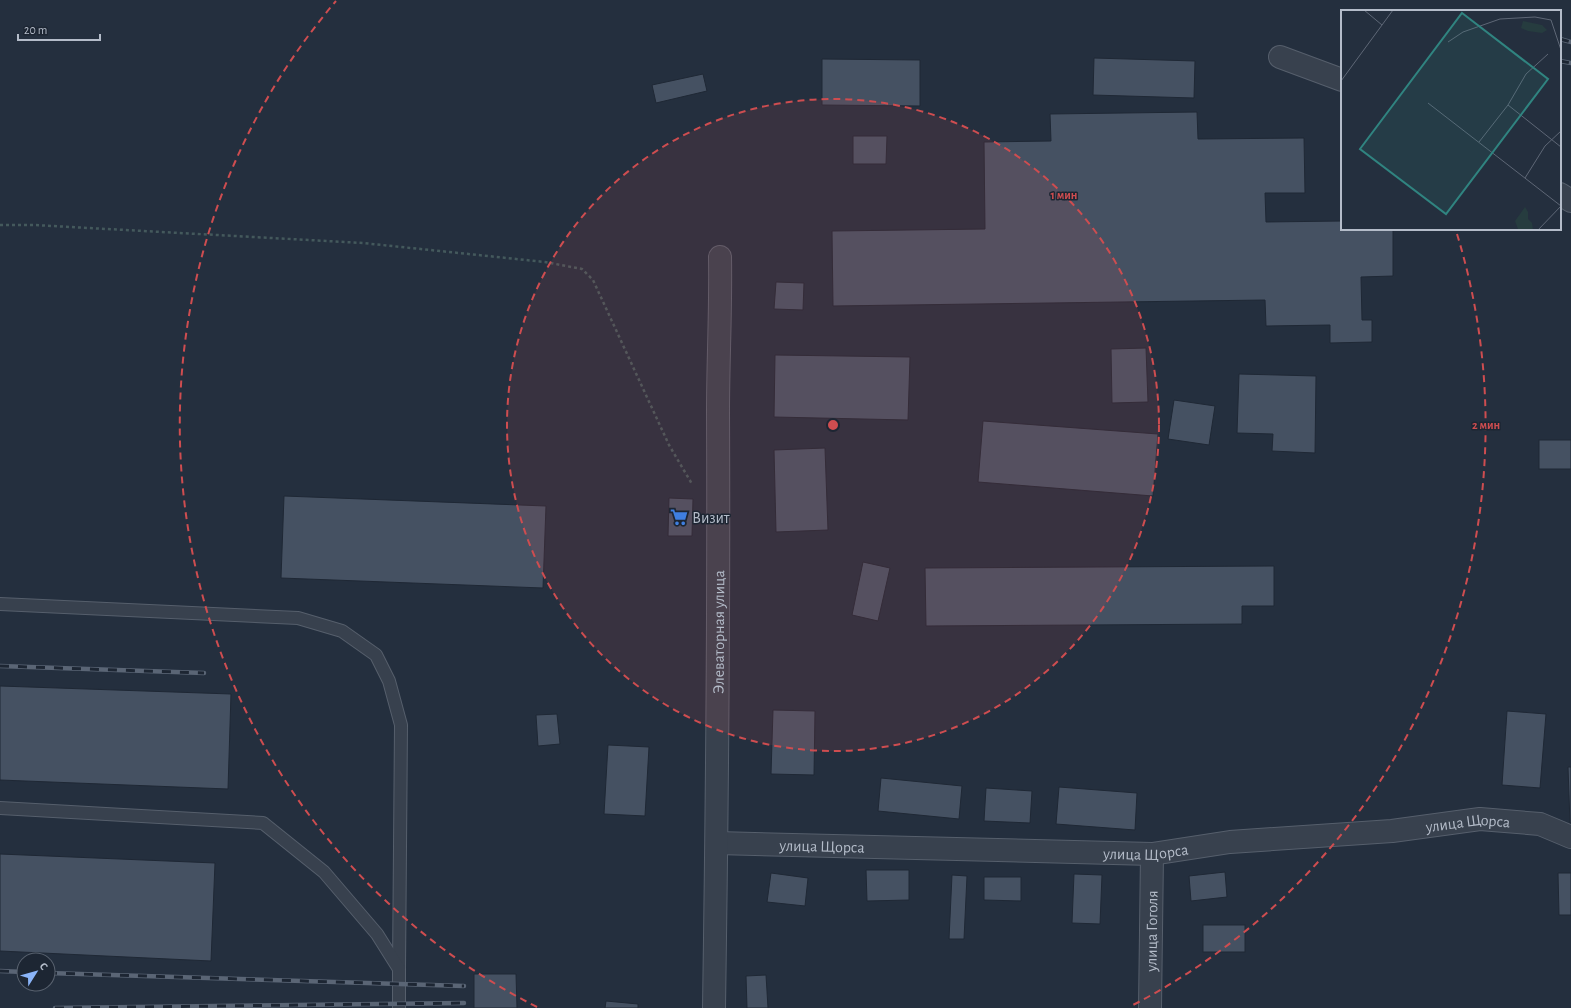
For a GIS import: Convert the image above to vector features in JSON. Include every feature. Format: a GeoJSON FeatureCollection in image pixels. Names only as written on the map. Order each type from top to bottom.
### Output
{"type":"FeatureCollection","features":[{"type":"Feature","properties":{"kind":"street"},"geometry":{"type":"LineString","coordinates":[[1280,57],[1341,80]]}},
{"type":"Feature","properties":{"kind":"street"},"geometry":{"type":"LineString","coordinates":[[1561,195],[1571,201]]}},
{"type":"Feature","properties":{"kind":"street","name":"Элеваторная улица"},"geometry":{"type":"LineString","coordinates":[[714,1008],[720,531],[718,416],[721,315],[720,257]]}},
{"type":"Feature","properties":{"kind":"street","name":"улица Щорса"},"geometry":{"type":"LineString","coordinates":[[717,843],[1152,854],[1230,842],[1392,832],[1480,819],[1540,824],[1571,837]]}},
{"type":"Feature","properties":{"kind":"street","name":"улица Гоголя"},"geometry":{"type":"LineString","coordinates":[[1150,1008],[1152,854]]}},
{"type":"Feature","properties":{"kind":"lane"},"geometry":{"type":"LineString","coordinates":[[0,604],[298,618],[342,631],[376,655],[389,681],[401,725],[399,1008]]}},
{"type":"Feature","properties":{"kind":"lane"},"geometry":{"type":"LineString","coordinates":[[0,808],[262,823],[324,872],[377,934],[399,969]]}},
{"type":"Feature","properties":{"kind":"path"},"geometry":{"type":"LineString","coordinates":[[0,225],[34,225],[363,243],[545,262],[582,269],[593,280],[669,445],[692,485]]}},
{"type":"Feature","properties":{"kind":"building"},"geometry":{"type":"Polygon","coordinates":[[[1094,58],[1195,61],[1194,98],[1093,95],[1094,58]]]}},
{"type":"Feature","properties":{"kind":"building"},"geometry":{"type":"Polygon","coordinates":[[[822,59],[920,60],[920,106],[822,105],[822,59]]]}},
{"type":"Feature","properties":{"kind":"building"},"geometry":{"type":"Polygon","coordinates":[[[703,74],[707,91],[656,103],[652,85],[703,74]]]}},
{"type":"Feature","properties":{"kind":"building"},"geometry":{"type":"Polygon","coordinates":[[[1197,112],[1198,139],[1304,138],[1305,193],[1265,193],[1266,222],[1341,221],[1341,230],[1393,230],[1393,276],[1361,277],[1362,320],[1372,320],[1372,342],[1330,343],[1330,325],[1266,326],[1265,300],[833,306],[832,231],[985,229],[984,142],[1051,141],[1050,114],[1197,112]]]}},
{"type":"Feature","properties":{"kind":"building"},"geometry":{"type":"Polygon","coordinates":[[[853,136],[887,136],[886,164],[853,164],[853,136]]]}},
{"type":"Feature","properties":{"kind":"building"},"geometry":{"type":"Polygon","coordinates":[[[776,282],[804,283],[803,310],[774,309],[776,282]]]}},
{"type":"Feature","properties":{"kind":"building"},"geometry":{"type":"Polygon","coordinates":[[[1146,348],[1148,402],[1112,403],[1111,349],[1146,348]]]}},
{"type":"Feature","properties":{"kind":"building"},"geometry":{"type":"Polygon","coordinates":[[[775,355],[910,357],[908,420],[774,417],[775,355]]]}},
{"type":"Feature","properties":{"kind":"building"},"geometry":{"type":"Polygon","coordinates":[[[1239,374],[1316,376],[1315,453],[1272,451],[1273,434],[1237,433],[1239,374]]]}},
{"type":"Feature","properties":{"kind":"building"},"geometry":{"type":"Polygon","coordinates":[[[1174,400],[1215,406],[1209,445],[1168,439],[1174,400]]]}},
{"type":"Feature","properties":{"kind":"building"},"geometry":{"type":"Polygon","coordinates":[[[983,421],[1158,434],[1153,496],[978,482],[983,421]]]}},
{"type":"Feature","properties":{"kind":"building"},"geometry":{"type":"Polygon","coordinates":[[[1539,440],[1571,440],[1571,469],[1539,469],[1539,440]]]}},
{"type":"Feature","properties":{"kind":"building"},"geometry":{"type":"Polygon","coordinates":[[[825,448],[828,530],[776,532],[774,450],[825,448]]]}},
{"type":"Feature","properties":{"kind":"building"},"geometry":{"type":"Polygon","coordinates":[[[284,496],[546,506],[543,588],[281,578],[284,496]]]}},
{"type":"Feature","properties":{"kind":"building"},"geometry":{"type":"Polygon","coordinates":[[[669,498],[693,499],[692,536],[668,536],[669,498]]]}},
{"type":"Feature","properties":{"kind":"building"},"geometry":{"type":"Polygon","coordinates":[[[863,562],[890,568],[878,621],[852,615],[863,562]]]}},
{"type":"Feature","properties":{"kind":"building"},"geometry":{"type":"Polygon","coordinates":[[[1274,566],[1274,606],[1242,606],[1242,624],[926,626],[925,568],[1274,566]]]}},
{"type":"Feature","properties":{"kind":"building"},"geometry":{"type":"Polygon","coordinates":[[[0,686],[231,694],[228,789],[0,780],[0,686]]]}},
{"type":"Feature","properties":{"kind":"building"},"geometry":{"type":"Polygon","coordinates":[[[773,710],[815,711],[814,775],[771,774],[773,710]]]}},
{"type":"Feature","properties":{"kind":"building"},"geometry":{"type":"Polygon","coordinates":[[[1507,711],[1546,714],[1540,788],[1502,785],[1507,711]]]}},
{"type":"Feature","properties":{"kind":"building"},"geometry":{"type":"Polygon","coordinates":[[[557,714],[560,744],[538,746],[536,715],[557,714]]]}},
{"type":"Feature","properties":{"kind":"building"},"geometry":{"type":"Polygon","coordinates":[[[608,745],[649,747],[645,816],[604,814],[608,745]]]}},
{"type":"Feature","properties":{"kind":"building"},"geometry":{"type":"Polygon","coordinates":[[[1568,767],[1571,767],[1571,823],[1570,823],[1568,767]]]}},
{"type":"Feature","properties":{"kind":"building"},"geometry":{"type":"Polygon","coordinates":[[[881,778],[962,786],[959,819],[878,811],[881,778]]]}},
{"type":"Feature","properties":{"kind":"building"},"geometry":{"type":"Polygon","coordinates":[[[1059,787],[1137,793],[1135,830],[1056,824],[1059,787]]]}},
{"type":"Feature","properties":{"kind":"building"},"geometry":{"type":"Polygon","coordinates":[[[986,788],[1032,791],[1030,823],[984,821],[986,788]]]}},
{"type":"Feature","properties":{"kind":"building"},"geometry":{"type":"Polygon","coordinates":[[[0,854],[215,863],[211,961],[56,954],[56,952],[0,951],[0,854]]]}},
{"type":"Feature","properties":{"kind":"building"},"geometry":{"type":"Polygon","coordinates":[[[866,870],[909,870],[909,900],[867,901],[866,870]]]}},
{"type":"Feature","properties":{"kind":"building"},"geometry":{"type":"Polygon","coordinates":[[[1225,872],[1227,897],[1191,901],[1189,876],[1225,872]]]}},
{"type":"Feature","properties":{"kind":"building"},"geometry":{"type":"Polygon","coordinates":[[[771,873],[808,878],[805,906],[767,902],[771,873]]]}},
{"type":"Feature","properties":{"kind":"building"},"geometry":{"type":"Polygon","coordinates":[[[1558,873],[1571,873],[1571,915],[1559,915],[1558,873]]]}},
{"type":"Feature","properties":{"kind":"building"},"geometry":{"type":"Polygon","coordinates":[[[1074,874],[1102,875],[1100,924],[1072,923],[1074,874]]]}},
{"type":"Feature","properties":{"kind":"building"},"geometry":{"type":"Polygon","coordinates":[[[952,875],[967,876],[964,939],[949,939],[952,875]]]}},
{"type":"Feature","properties":{"kind":"building"},"geometry":{"type":"Polygon","coordinates":[[[984,877],[1021,877],[1021,901],[984,900],[984,877]]]}},
{"type":"Feature","properties":{"kind":"building"},"geometry":{"type":"Polygon","coordinates":[[[1203,925],[1245,925],[1245,952],[1203,952],[1203,925]]]}},
{"type":"Feature","properties":{"kind":"building"},"geometry":{"type":"Polygon","coordinates":[[[474,974],[516,974],[517,1008],[474,1008],[474,974]]]}},
{"type":"Feature","properties":{"kind":"building"},"geometry":{"type":"Polygon","coordinates":[[[766,975],[768,1008],[747,1008],[746,976],[766,975]]]}},
{"type":"Feature","properties":{"kind":"building"},"geometry":{"type":"Polygon","coordinates":[[[606,1001],[638,1004],[638,1008],[605,1008],[606,1001]]]}},
{"type":"Feature","properties":{"kind":"railway"},"geometry":{"type":"LineString","coordinates":[[1561,39],[1571,42]]}},
{"type":"Feature","properties":{"kind":"railway"},"geometry":{"type":"LineString","coordinates":[[1561,61],[1571,63]]}},
{"type":"Feature","properties":{"kind":"railway"},"geometry":{"type":"LineString","coordinates":[[0,666],[204,673]]}},
{"type":"Feature","properties":{"kind":"railway"},"geometry":{"type":"LineString","coordinates":[[0,971],[16,972]]}},
{"type":"Feature","properties":{"kind":"railway"},"geometry":{"type":"LineString","coordinates":[[56,973],[464,986]]}},
{"type":"Feature","properties":{"kind":"railway"},"geometry":{"type":"LineString","coordinates":[[55,1008],[464,1003]]}},
{"type":"Feature","properties":{"kind":"place","name":"Визит"},"geometry":{"type":"Point","coordinates":[679,517]}}]}
